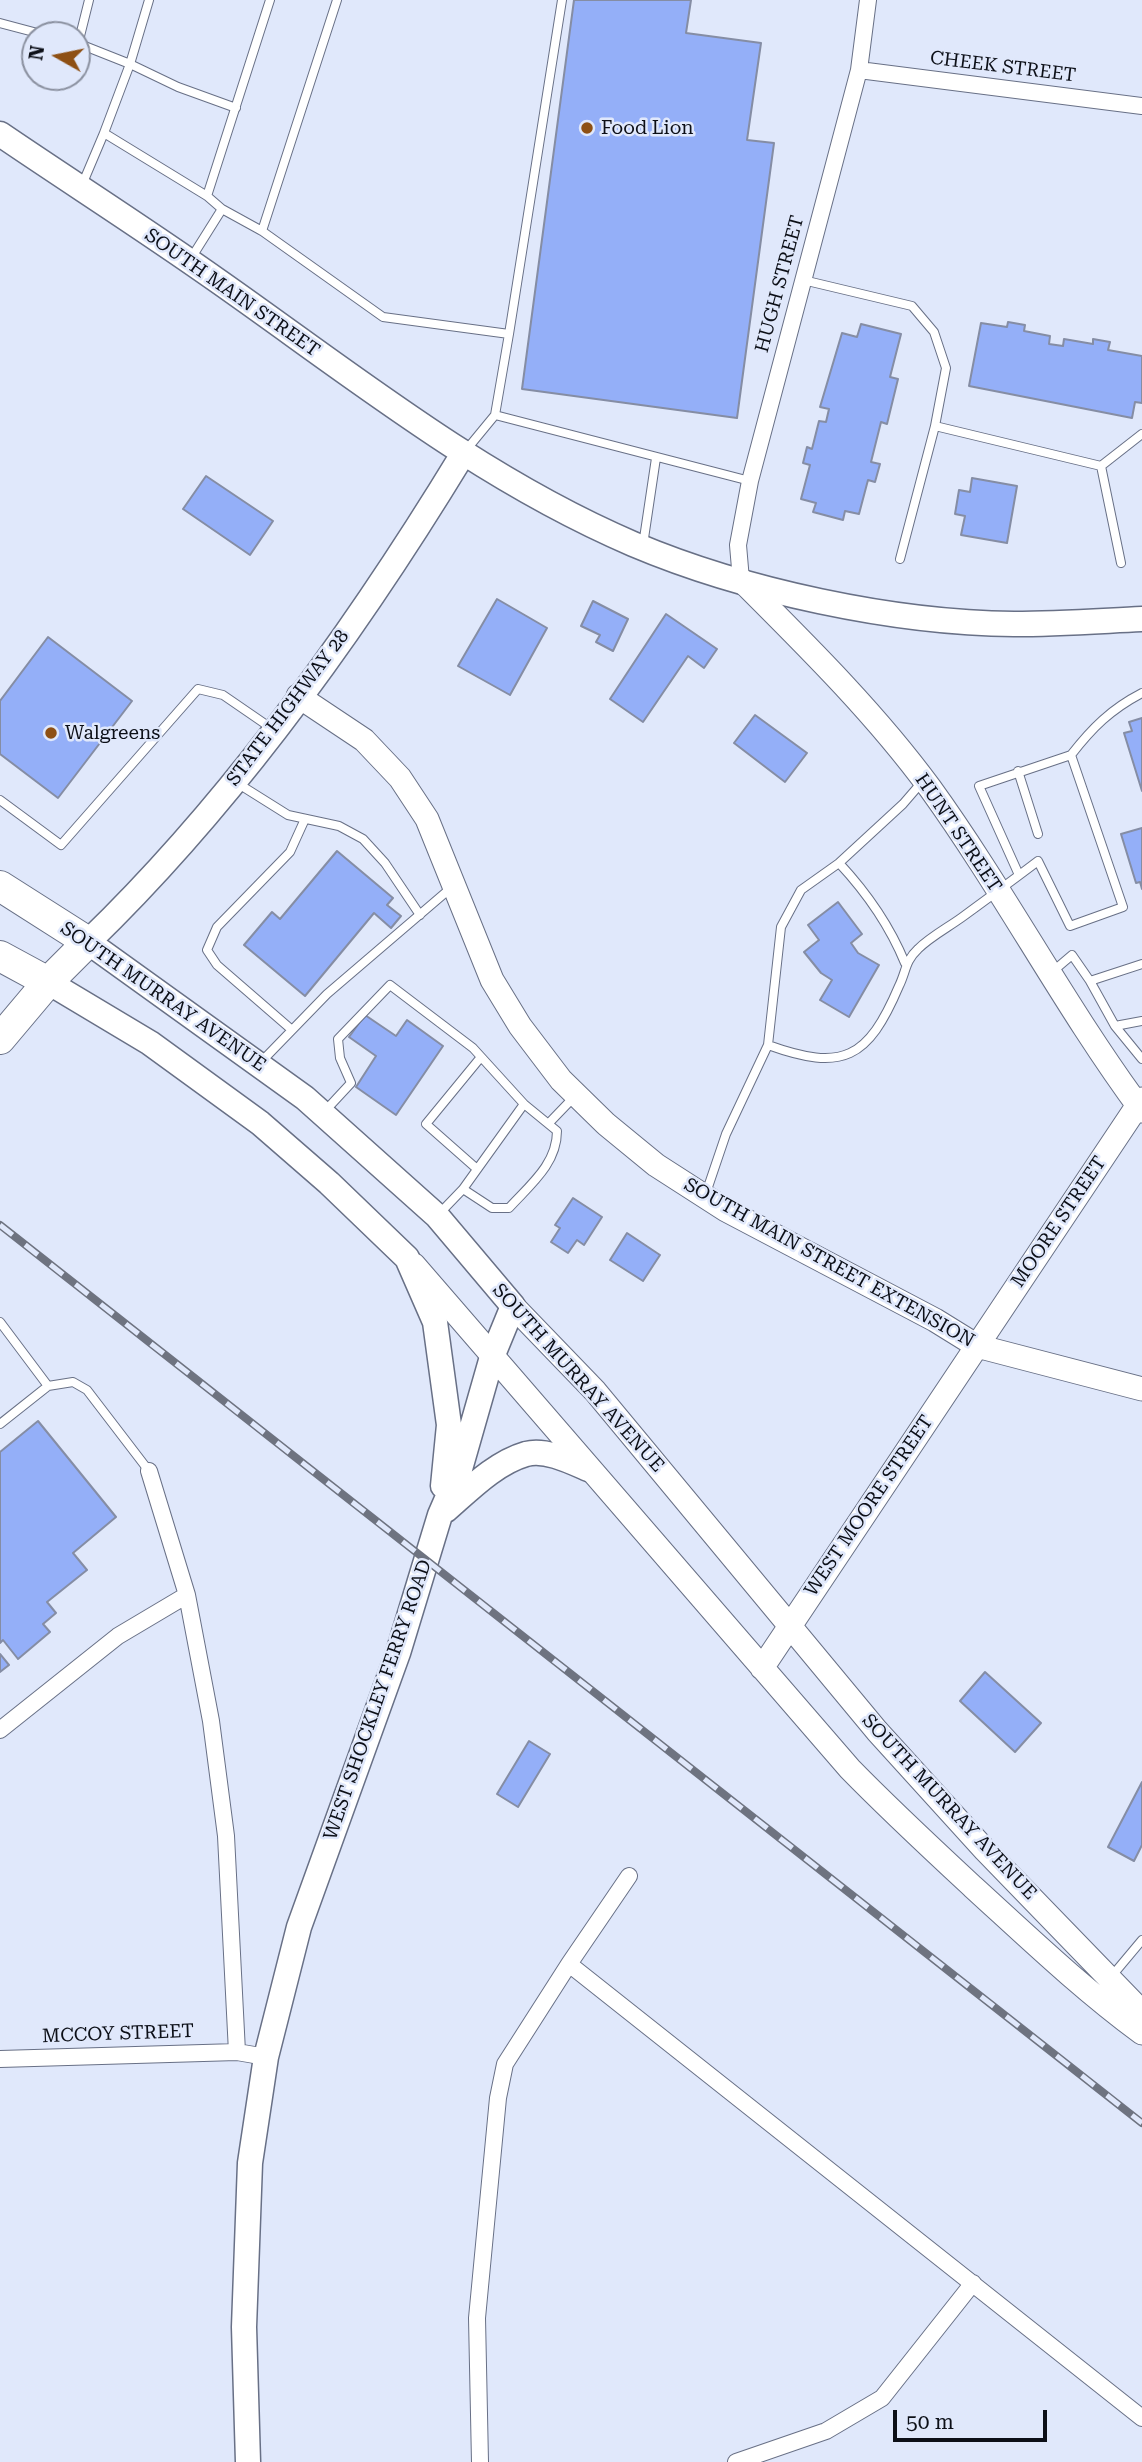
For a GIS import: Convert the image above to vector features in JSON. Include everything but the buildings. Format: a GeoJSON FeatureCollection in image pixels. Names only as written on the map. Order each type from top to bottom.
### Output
{"type":"FeatureCollection","features":[{"type":"Feature","properties":{"kind":"highway","name":"SOUTH MURRAY AVENUE"},"geometry":{"type":"LineString","coordinates":[[0,886],[88,942]]}},
{"type":"Feature","properties":{"kind":"highway"},"geometry":{"type":"LineString","coordinates":[[0,1039],[48,982],[88,942]]}},
{"type":"Feature","properties":{"kind":"highway","name":"SOUTH MURRAY AVENUE"},"geometry":{"type":"LineString","coordinates":[[0,956],[48,982]]}},
{"type":"Feature","properties":{"kind":"main road","name":"SOUTH MAIN STREET"},"geometry":{"type":"LineString","coordinates":[[0,134],[189,261],[463,454],[551,505],[643,547],[741,580],[825,601],[949,620],[1011,624],[1142,618]]}},
{"type":"Feature","properties":{"kind":"main road","name":"STATE HIGHWAY 28"},"geometry":{"type":"LineString","coordinates":[[88,942],[181,846],[234,780],[298,696],[424,519],[463,454]]}},
{"type":"Feature","properties":{"kind":"main road","name":"SOUTH MURRAY AVENUE"},"geometry":{"type":"LineString","coordinates":[[88,942],[259,1064],[322,1114],[437,1216],[513,1306]]}},
{"type":"Feature","properties":{"kind":"main road","name":"SOUTH MURRAY AVENUE"},"geometry":{"type":"LineString","coordinates":[[48,982],[150,1043],[260,1123],[407,1258]]}},
{"type":"Feature","properties":{"kind":"main road"},"geometry":{"type":"LineString","coordinates":[[407,1258],[435,1322],[449,1425],[440,1515]]}},
{"type":"Feature","properties":{"kind":"main road","name":"WEST SHOCKLEY FERRY ROAD"},"geometry":{"type":"LineString","coordinates":[[248,2462],[244,2327],[250,2163],[266,2057],[299,1927],[398,1653],[440,1515],[460,1469],[492,1357],[513,1306]]}},
{"type":"Feature","properties":{"kind":"main road"},"geometry":{"type":"LineString","coordinates":[[440,1515],[487,1475],[527,1454],[559,1457],[588,1469]]}},
{"type":"Feature","properties":{"kind":"street","name":"HUGH STREET"},"geometry":{"type":"LineString","coordinates":[[741,580],[738,545],[750,481],[859,69],[868,0]]}},
{"type":"Feature","properties":{"kind":"street","name":"CHEEK STREET"},"geometry":{"type":"LineString","coordinates":[[859,69],[1142,106]]}},
{"type":"Feature","properties":{"kind":"street","name":"HUNT STREET"},"geometry":{"type":"LineString","coordinates":[[741,580],[834,676],[923,780],[1050,974],[1141,1105]]}},
{"type":"Feature","properties":{"kind":"street","name":"SOUTH MAIN STREET EXTENSION"},"geometry":{"type":"LineString","coordinates":[[298,696],[364,740],[400,778],[427,819],[452,887],[492,980],[520,1026],[576,1095],[656,1165],[705,1196],[977,1346],[1142,1389]]}},
{"type":"Feature","properties":{"kind":"street","name":"MOORE STREET"},"geometry":{"type":"LineString","coordinates":[[977,1346],[1141,1105]]}},
{"type":"Feature","properties":{"kind":"street","name":"SOUTH MURRAY AVENUE"},"geometry":{"type":"LineString","coordinates":[[407,1258],[850,1769],[912,1833],[1090,1994],[1142,2033]]}},
{"type":"Feature","properties":{"kind":"street","name":"SOUTH MURRAY AVENUE"},"geometry":{"type":"LineString","coordinates":[[513,1306],[595,1391],[788,1627],[985,1850],[1142,2012]]}},
{"type":"Feature","properties":{"kind":"street","name":"WEST MOORE STREET"},"geometry":{"type":"LineString","coordinates":[[762,1668],[977,1346]]}},
{"type":"Feature","properties":{"kind":"street"},"geometry":{"type":"LineString","coordinates":[[149,1471],[187,1595],[211,1721],[226,1836],[236,2052],[266,2057]]}},
{"type":"Feature","properties":{"kind":"street"},"geometry":{"type":"LineString","coordinates":[[0,1730],[118,1636],[187,1595]]}},
{"type":"Feature","properties":{"kind":"street"},"geometry":{"type":"LineString","coordinates":[[480,2462],[477,2318],[498,2098],[505,2064],[629,1876]]}},
{"type":"Feature","properties":{"kind":"street"},"geometry":{"type":"LineString","coordinates":[[569,1964],[1142,2418]]}},
{"type":"Feature","properties":{"kind":"street","name":"MCCOY STREET"},"geometry":{"type":"LineString","coordinates":[[0,2059],[236,2052]]}},
{"type":"Feature","properties":{"kind":"street"},"geometry":{"type":"LineString","coordinates":[[736,2462],[826,2431],[882,2398],[973,2283]]}},
{"type":"Feature","properties":{"kind":"lane"},"geometry":{"type":"LineString","coordinates":[[84,21],[89,0]]}},
{"type":"Feature","properties":{"kind":"lane"},"geometry":{"type":"LineString","coordinates":[[80,188],[130,64],[149,0]]}},
{"type":"Feature","properties":{"kind":"lane"},"geometry":{"type":"LineString","coordinates":[[207,196],[270,0]]}},
{"type":"Feature","properties":{"kind":"lane"},"geometry":{"type":"LineString","coordinates":[[262,231],[337,0]]}},
{"type":"Feature","properties":{"kind":"lane"},"geometry":{"type":"LineString","coordinates":[[463,454],[495,415],[562,0]]}},
{"type":"Feature","properties":{"kind":"lane"},"geometry":{"type":"LineString","coordinates":[[0,23],[21,29]]}},
{"type":"Feature","properties":{"kind":"lane"},"geometry":{"type":"LineString","coordinates":[[91,49],[178,87],[236,107]]}},
{"type":"Feature","properties":{"kind":"lane"},"geometry":{"type":"LineString","coordinates":[[104,133],[207,196],[222,209],[262,231],[383,317],[509,334]]}},
{"type":"Feature","properties":{"kind":"lane"},"geometry":{"type":"LineString","coordinates":[[189,261],[222,209]]}},
{"type":"Feature","properties":{"kind":"lane"},"geometry":{"type":"LineString","coordinates":[[802,280],[912,306],[934,332],[946,368],[900,559]]}},
{"type":"Feature","properties":{"kind":"lane"},"geometry":{"type":"LineString","coordinates":[[495,415],[750,481]]}},
{"type":"Feature","properties":{"kind":"lane"},"geometry":{"type":"LineString","coordinates":[[934,426],[1101,466]]}},
{"type":"Feature","properties":{"kind":"lane"},"geometry":{"type":"LineString","coordinates":[[1101,466],[1142,434]]}},
{"type":"Feature","properties":{"kind":"lane"},"geometry":{"type":"LineString","coordinates":[[643,547],[656,457]]}},
{"type":"Feature","properties":{"kind":"lane"},"geometry":{"type":"LineString","coordinates":[[1101,466],[1121,564]]}},
{"type":"Feature","properties":{"kind":"lane"},"geometry":{"type":"LineString","coordinates":[[0,800],[61,845],[198,689],[223,695],[273,729]]}},
{"type":"Feature","properties":{"kind":"lane"},"geometry":{"type":"LineString","coordinates":[[1019,875],[979,786],[1071,755],[1095,724],[1115,707],[1142,692]]}},
{"type":"Feature","properties":{"kind":"lane"},"geometry":{"type":"LineString","coordinates":[[768,1045],[802,1058],[833,1059],[856,1052],[874,1035],[900,984],[905,963],[919,948],[1038,861],[1070,926],[1123,908],[1071,755]]}},
{"type":"Feature","properties":{"kind":"lane"},"geometry":{"type":"LineString","coordinates":[[1018,771],[1038,834]]}},
{"type":"Feature","properties":{"kind":"lane"},"geometry":{"type":"LineString","coordinates":[[234,780],[288,815],[339,826],[363,839],[385,863],[420,915]]}},
{"type":"Feature","properties":{"kind":"lane"},"geometry":{"type":"LineString","coordinates":[[705,1196],[726,1134],[768,1045],[780,927],[801,890],[838,863],[903,804],[923,780]]}},
{"type":"Feature","properties":{"kind":"lane"},"geometry":{"type":"LineString","coordinates":[[292,1030],[217,965],[207,950],[217,928],[290,852],[305,819]]}},
{"type":"Feature","properties":{"kind":"lane"},"geometry":{"type":"LineString","coordinates":[[838,863],[872,901],[891,929],[905,963]]}},
{"type":"Feature","properties":{"kind":"lane"},"geometry":{"type":"LineString","coordinates":[[259,1064],[356,968],[452,887]]}},
{"type":"Feature","properties":{"kind":"lane"},"geometry":{"type":"LineString","coordinates":[[1050,974],[1072,955],[1115,1026],[1142,1059]]}},
{"type":"Feature","properties":{"kind":"lane"},"geometry":{"type":"LineString","coordinates":[[1090,981],[1142,964]]}},
{"type":"Feature","properties":{"kind":"lane"},"geometry":{"type":"LineString","coordinates":[[322,1114],[351,1083],[340,1058],[338,1039],[390,985],[481,1057],[524,1104],[557,1131],[557,1149],[540,1175],[509,1209],[492,1208],[463,1189]]}},
{"type":"Feature","properties":{"kind":"lane"},"geometry":{"type":"LineString","coordinates":[[1115,1026],[1142,1021]]}},
{"type":"Feature","properties":{"kind":"lane"},"geometry":{"type":"LineString","coordinates":[[477,1169],[426,1124],[481,1057]]}},
{"type":"Feature","properties":{"kind":"lane"},"geometry":{"type":"LineString","coordinates":[[549,1123],[576,1095]]}},
{"type":"Feature","properties":{"kind":"lane"},"geometry":{"type":"LineString","coordinates":[[437,1216],[463,1189],[524,1104]]}},
{"type":"Feature","properties":{"kind":"lane"},"geometry":{"type":"LineString","coordinates":[[0,1322],[48,1387]]}},
{"type":"Feature","properties":{"kind":"lane"},"geometry":{"type":"LineString","coordinates":[[0,1424],[48,1387],[72,1382],[88,1390],[149,1471]]}},
{"type":"Feature","properties":{"kind":"lane"},"geometry":{"type":"LineString","coordinates":[[1111,1977],[1142,1940]]}},
{"type":"Feature","properties":{"kind":"railway"},"geometry":{"type":"LineString","coordinates":[[0,1225],[1142,2123]]}},
{"type":"Feature","properties":{"kind":"place","name":"Food Lion"},"geometry":{"type":"Point","coordinates":[587,128]}},
{"type":"Feature","properties":{"kind":"place","name":"Walgreens"},"geometry":{"type":"Point","coordinates":[51,733]}}]}
